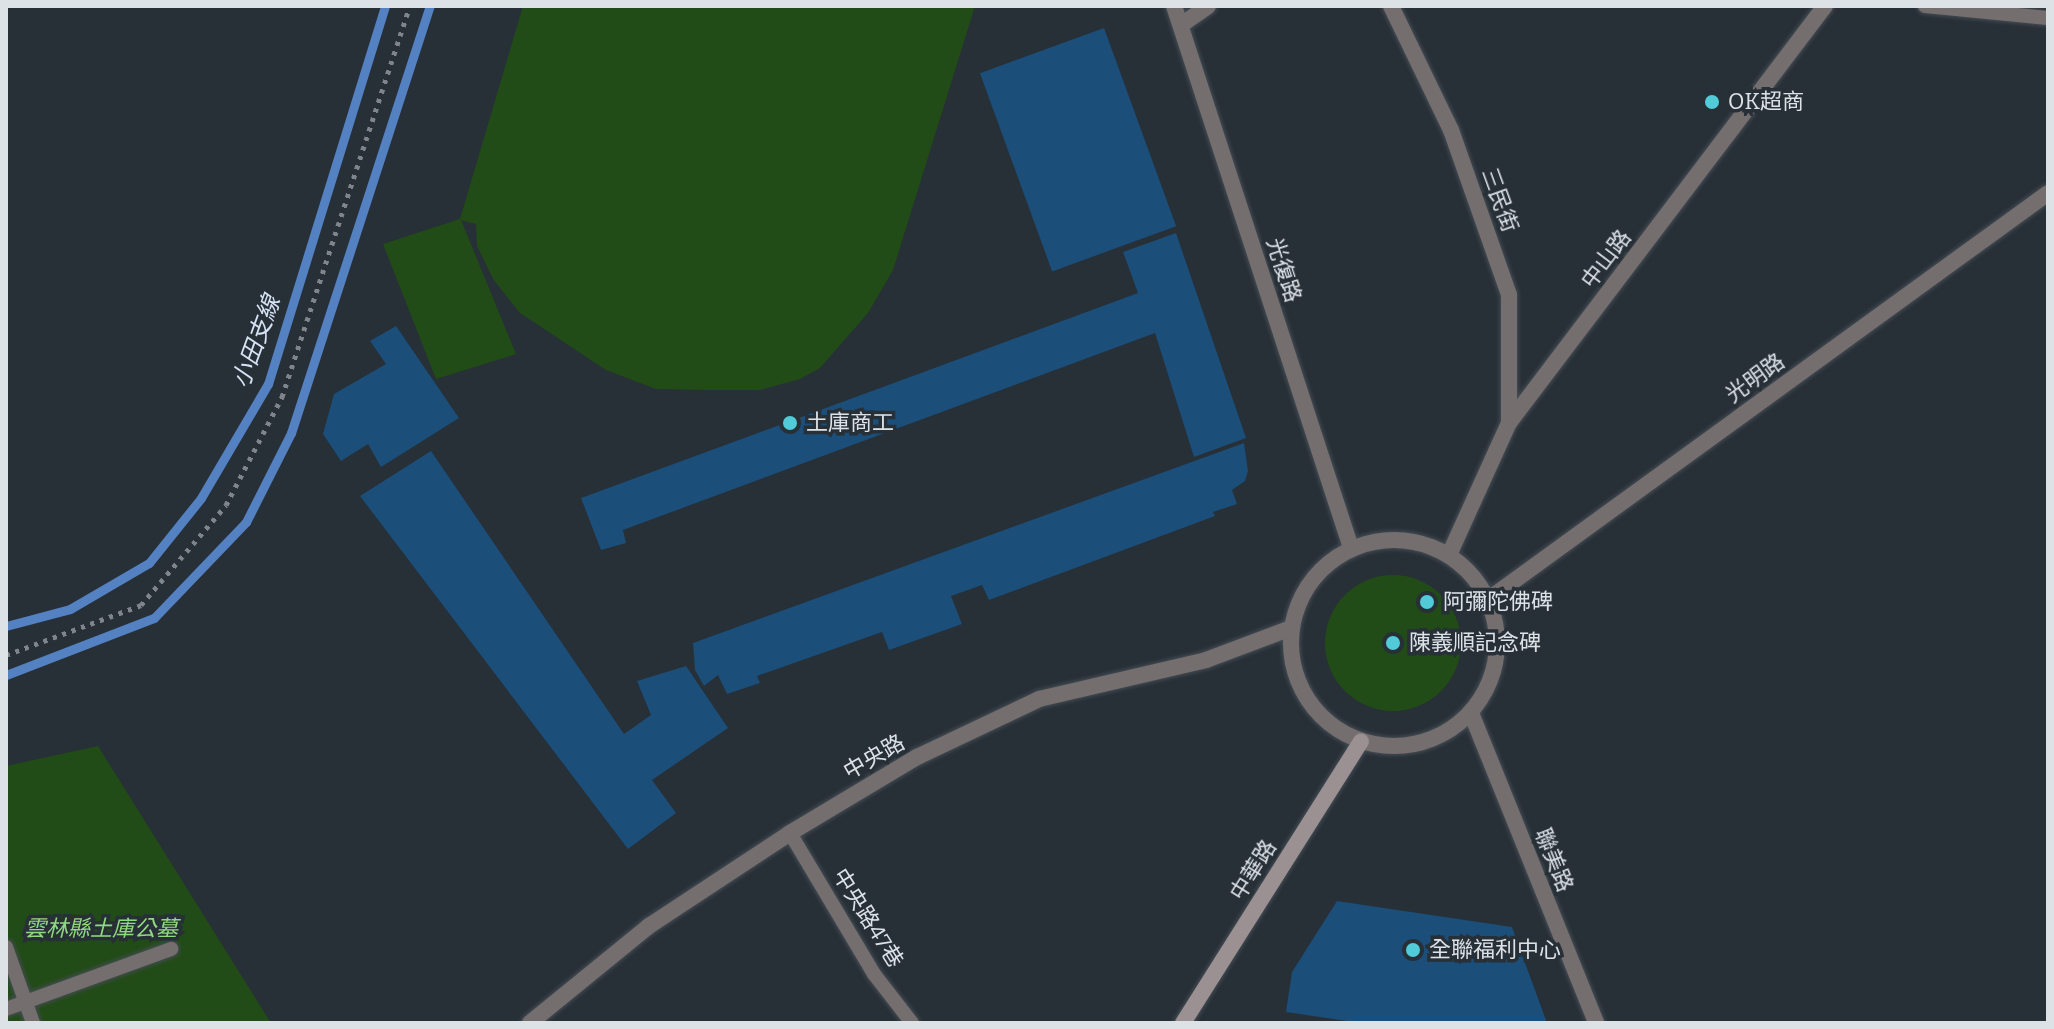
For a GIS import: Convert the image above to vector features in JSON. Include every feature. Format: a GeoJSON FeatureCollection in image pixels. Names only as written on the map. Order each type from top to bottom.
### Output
{"type":"FeatureCollection","features":[{"type":"Feature","properties":{"kind":"main road","name":"中華路"},"geometry":{"type":"LineString","coordinates":[[1183,1023],[1361,741]]}},
{"type":"Feature","properties":{"kind":"street","name":"光復路"},"geometry":{"type":"LineString","coordinates":[[1174,6],[1351,548]]}},
{"type":"Feature","properties":{"kind":"street"},"geometry":{"type":"LineString","coordinates":[[1181,25],[1208,6]]}},
{"type":"Feature","properties":{"kind":"street","name":"三民街"},"geometry":{"type":"LineString","coordinates":[[1391,6],[1451,130],[1509,295],[1509,423]]}},
{"type":"Feature","properties":{"kind":"street","name":"中山路"},"geometry":{"type":"LineString","coordinates":[[1449,555],[1509,423],[1825,6]]}},
{"type":"Feature","properties":{"kind":"street","name":"光明路"},"geometry":{"type":"LineString","coordinates":[[1489,599],[2048,193]]}},
{"type":"Feature","properties":{"kind":"street"},"geometry":{"type":"LineString","coordinates":[[1395,540],[1417,542],[1449,555],[1472,574],[1489,599],[1497,629],[1497,659],[1488,688],[1471,713],[1447,732],[1420,743],[1390,746],[1361,741],[1329,724],[1306,697],[1292,664],[1291,628],[1301,595],[1322,568],[1351,548],[1395,540]]}},
{"type":"Feature","properties":{"kind":"street","name":"中央路"},"geometry":{"type":"LineString","coordinates":[[530,1023],[649,926],[790,833],[917,757],[1039,699],[1206,660],[1291,628]]}},
{"type":"Feature","properties":{"kind":"street","name":"聯美路"},"geometry":{"type":"LineString","coordinates":[[1471,713],[1596,1023]]}},
{"type":"Feature","properties":{"kind":"lane"},"geometry":{"type":"LineString","coordinates":[[1925,6],[2048,18]]}},
{"type":"Feature","properties":{"kind":"lane","name":"中央路47巷"},"geometry":{"type":"LineString","coordinates":[[790,833],[874,974],[912,1023]]}},
{"type":"Feature","properties":{"kind":"lane"},"geometry":{"type":"LineString","coordinates":[[6,947],[33,1023]]}},
{"type":"Feature","properties":{"kind":"lane"},"geometry":{"type":"LineString","coordinates":[[6,1009],[171,949]]}},
{"type":"Feature","properties":{"kind":"path"},"geometry":{"type":"LineString","coordinates":[[6,655],[141,605],[226,505],[282,397],[410,6]]}},
{"type":"Feature","properties":{"kind":"green space"},"geometry":{"type":"Polygon","coordinates":[[[523,6],[975,6],[893,270],[868,313],[820,368],[800,379],[760,390],[656,389],[606,370],[520,313],[493,279],[477,246],[476,224],[461,220],[516,354],[436,379],[383,244],[460,219],[523,6]]]}},
{"type":"Feature","properties":{"kind":"green space"},"geometry":{"type":"Polygon","coordinates":[[[1393,575],[1419,580],[1441,595],[1456,617],[1461,643],[1456,669],[1441,691],[1419,706],[1393,711],[1367,706],[1345,691],[1330,669],[1325,643],[1330,617],[1345,595],[1367,580],[1393,575]]]}},
{"type":"Feature","properties":{"kind":"green space","name":"雲林縣土庫公墓"},"geometry":{"type":"Polygon","coordinates":[[[98,746],[271,1023],[6,1023],[6,766],[98,746]]]}},
{"type":"Feature","properties":{"kind":"building"},"geometry":{"type":"Polygon","coordinates":[[[1104,28],[1176,226],[1052,271],[980,73],[1104,28]]]}},
{"type":"Feature","properties":{"kind":"building"},"geometry":{"type":"Polygon","coordinates":[[[1176,233],[1246,438],[1194,457],[1155,333],[623,530],[626,543],[601,550],[581,498],[1138,293],[1123,252],[1176,233]]]}},
{"type":"Feature","properties":{"kind":"building"},"geometry":{"type":"Polygon","coordinates":[[[396,326],[459,418],[381,467],[368,444],[341,461],[323,434],[334,394],[386,364],[370,341],[396,326]]]}},
{"type":"Feature","properties":{"kind":"building"},"geometry":{"type":"Polygon","coordinates":[[[1244,443],[1248,471],[1245,481],[1232,490],[1237,504],[1213,512],[1215,516],[989,600],[982,585],[951,596],[962,624],[889,650],[882,632],[757,676],[760,683],[727,694],[718,675],[704,686],[695,670],[693,643],[1244,443]]]}},
{"type":"Feature","properties":{"kind":"building"},"geometry":{"type":"Polygon","coordinates":[[[431,451],[624,734],[651,715],[637,681],[686,666],[728,728],[652,780],[676,813],[628,849],[360,496],[431,451]]]}},
{"type":"Feature","properties":{"kind":"building","name":"全聯福利中心"},"geometry":{"type":"Polygon","coordinates":[[[1337,901],[1512,927],[1547,1023],[1360,1023],[1286,1012],[1292,972],[1337,901]]]}},
{"type":"Feature","properties":{"kind":"waterway","name":"小田支線"},"geometry":{"type":"LineString","coordinates":[[6,626],[70,609],[149,563],[201,498],[268,384],[385,6]]}},
{"type":"Feature","properties":{"kind":"waterway"},"geometry":{"type":"LineString","coordinates":[[6,675],[154,618],[246,522],[291,433],[430,6]]}},
{"type":"Feature","properties":{"kind":"place","name":"OK超商"},"geometry":{"type":"Point","coordinates":[1712,102]}},
{"type":"Feature","properties":{"kind":"place","name":"土庫商工"},"geometry":{"type":"Point","coordinates":[790,423]}},
{"type":"Feature","properties":{"kind":"place","name":"阿彌陀佛碑"},"geometry":{"type":"Point","coordinates":[1427,602]}},
{"type":"Feature","properties":{"kind":"place","name":"陳義順記念碑"},"geometry":{"type":"Point","coordinates":[1393,643]}},
{"type":"Feature","properties":{"kind":"place","name":"全聯福利中心"},"geometry":{"type":"Point","coordinates":[1413,950]}}]}
